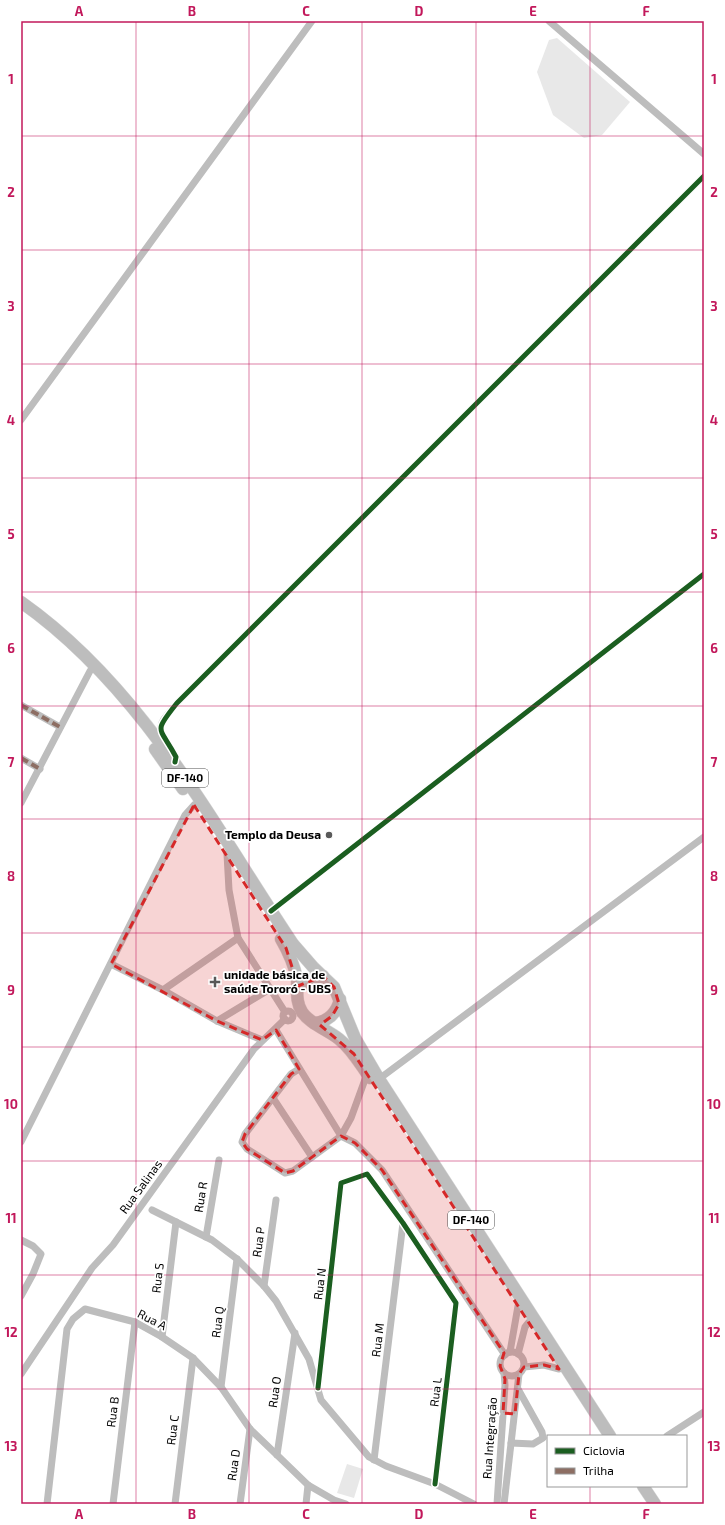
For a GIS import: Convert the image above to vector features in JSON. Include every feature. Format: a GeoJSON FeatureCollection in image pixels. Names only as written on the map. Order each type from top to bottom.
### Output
{"type":"FeatureCollection","features":[{"type":"Feature","properties":{"kind":"main road","name":"DF-140"},"geometry":{"type":"LineString","coordinates":[[21,602],[62,635],[96,666],[125,698],[175,762],[293,944],[334,987],[355,1038],[379,1079],[609,1435]]}},
{"type":"Feature","properties":{"kind":"main road","name":"DF-140"},"geometry":{"type":"LineString","coordinates":[[21,610],[90,671],[145,734],[227,854],[286,948],[293,964],[301,1011],[307,1018],[344,1043],[367,1074],[601,1435]]}},
{"type":"Feature","properties":{"kind":"main road"},"geometry":{"type":"LineString","coordinates":[[297,993],[308,980],[323,976]]}},
{"type":"Feature","properties":{"kind":"main road"},"geometry":{"type":"LineString","coordinates":[[315,1023],[324,1021],[332,1016],[340,999]]}},
{"type":"Feature","properties":{"kind":"main road"},"geometry":{"type":"LineString","coordinates":[[635,1487],[646,1504]]}},
{"type":"Feature","properties":{"kind":"main road"},"geometry":{"type":"LineString","coordinates":[[644,1487],[654,1504]]}},
{"type":"Feature","properties":{"kind":"street"},"geometry":{"type":"LineString","coordinates":[[21,420],[312,21]]}},
{"type":"Feature","properties":{"kind":"street"},"geometry":{"type":"LineString","coordinates":[[549,21],[704,154]]}},
{"type":"Feature","properties":{"kind":"street"},"geometry":{"type":"LineString","coordinates":[[175,762],[176,757],[160,729],[163,720],[177,703],[704,176]]}},
{"type":"Feature","properties":{"kind":"street"},"geometry":{"type":"LineString","coordinates":[[271,911],[704,574]]}},
{"type":"Feature","properties":{"kind":"street"},"geometry":{"type":"LineString","coordinates":[[21,802],[40,769],[60,727],[90,671]]}},
{"type":"Feature","properties":{"kind":"street"},"geometry":{"type":"LineString","coordinates":[[21,705],[60,727]]}},
{"type":"Feature","properties":{"kind":"street"},"geometry":{"type":"LineString","coordinates":[[21,758],[40,769]]}},
{"type":"Feature","properties":{"kind":"street"},"geometry":{"type":"LineString","coordinates":[[21,1142],[186,815],[194,805]]}},
{"type":"Feature","properties":{"kind":"street"},"geometry":{"type":"LineString","coordinates":[[379,1079],[704,837]]}},
{"type":"Feature","properties":{"kind":"street"},"geometry":{"type":"LineString","coordinates":[[227,854],[229,890],[238,938],[288,1015],[315,1023]]}},
{"type":"Feature","properties":{"kind":"street"},"geometry":{"type":"LineString","coordinates":[[163,990],[238,938]]}},
{"type":"Feature","properties":{"kind":"street"},"geometry":{"type":"LineString","coordinates":[[111,964],[163,990],[216,1021],[262,1040]]}},
{"type":"Feature","properties":{"kind":"street"},"geometry":{"type":"LineString","coordinates":[[216,1021],[270,989]]}},
{"type":"Feature","properties":{"kind":"street","name":"Rua Salinas"},"geometry":{"type":"LineString","coordinates":[[21,1374],[92,1268],[113,1245],[262,1040],[276,1030],[288,1015],[297,993]]}},
{"type":"Feature","properties":{"kind":"street"},"geometry":{"type":"LineString","coordinates":[[276,1030],[341,1136],[355,1143],[382,1170],[511,1354],[523,1359],[524,1367],[519,1374],[511,1377],[504,1374],[501,1370],[500,1362],[511,1354],[529,1322]]}},
{"type":"Feature","properties":{"kind":"street"},"geometry":{"type":"LineString","coordinates":[[300,1068],[291,1074],[245,1134],[242,1142],[247,1149],[285,1173],[293,1171],[341,1136],[351,1118],[367,1074]]}},
{"type":"Feature","properties":{"kind":"street"},"geometry":{"type":"LineString","coordinates":[[273,1098],[312,1157]]}},
{"type":"Feature","properties":{"kind":"street","name":"Rua R"},"geometry":{"type":"LineString","coordinates":[[206,1237],[219,1160]]}},
{"type":"Feature","properties":{"kind":"street","name":"Rua N"},"geometry":{"type":"LineString","coordinates":[[318,1388],[342,1183],[367,1174],[403,1223]]}},
{"type":"Feature","properties":{"kind":"street","name":"Rua P"},"geometry":{"type":"LineString","coordinates":[[264,1286],[276,1200]]}},
{"type":"Feature","properties":{"kind":"street"},"geometry":{"type":"LineString","coordinates":[[152,1210],[206,1237],[237,1259],[264,1286],[276,1301],[309,1359],[321,1400],[369,1457],[386,1466],[435,1484],[474,1504]]}},
{"type":"Feature","properties":{"kind":"street","name":"Rua S"},"geometry":{"type":"LineString","coordinates":[[162,1337],[176,1222]]}},
{"type":"Feature","properties":{"kind":"street","name":"Rua L"},"geometry":{"type":"LineString","coordinates":[[403,1223],[456,1303],[435,1484]]}},
{"type":"Feature","properties":{"kind":"street","name":"Rua M"},"geometry":{"type":"LineString","coordinates":[[374,1460],[403,1223]]}},
{"type":"Feature","properties":{"kind":"street"},"geometry":{"type":"LineString","coordinates":[[21,1240],[33,1246],[41,1254],[33,1274],[21,1296]]}},
{"type":"Feature","properties":{"kind":"street","name":"Rua Q"},"geometry":{"type":"LineString","coordinates":[[221,1387],[237,1259]]}},
{"type":"Feature","properties":{"kind":"street"},"geometry":{"type":"LineString","coordinates":[[511,1354],[518,1306]]}},
{"type":"Feature","properties":{"kind":"street","name":"Rua A"},"geometry":{"type":"LineString","coordinates":[[47,1504],[68,1329],[73,1319],[85,1309],[135,1322],[162,1337],[193,1358],[221,1387],[250,1429],[308,1485],[334,1500],[346,1504]]}},
{"type":"Feature","properties":{"kind":"street","name":"Rua B"},"geometry":{"type":"LineString","coordinates":[[113,1504],[135,1322]]}},
{"type":"Feature","properties":{"kind":"street","name":"Rua O"},"geometry":{"type":"LineString","coordinates":[[277,1455],[295,1332]]}},
{"type":"Feature","properties":{"kind":"street","name":"Rua C"},"geometry":{"type":"LineString","coordinates":[[175,1504],[193,1358]]}},
{"type":"Feature","properties":{"kind":"street"},"geometry":{"type":"LineString","coordinates":[[524,1367],[544,1365],[559,1369]]}},
{"type":"Feature","properties":{"kind":"street","name":"Rua Integração"},"geometry":{"type":"LineString","coordinates":[[497,1504],[504,1374]]}},
{"type":"Feature","properties":{"kind":"street","name":"Rua Integração"},"geometry":{"type":"LineString","coordinates":[[504,1504],[519,1374]]}},
{"type":"Feature","properties":{"kind":"street"},"geometry":{"type":"LineString","coordinates":[[511,1443],[533,1444],[542,1438],[542,1432],[518,1389]]}},
{"type":"Feature","properties":{"kind":"street"},"geometry":{"type":"LineString","coordinates":[[669,1435],[704,1412]]}},
{"type":"Feature","properties":{"kind":"street"},"geometry":{"type":"LineString","coordinates":[[503,1413],[515,1414]]}},
{"type":"Feature","properties":{"kind":"street","name":"Rua D"},"geometry":{"type":"LineString","coordinates":[[240,1504],[250,1429]]}},
{"type":"Feature","properties":{"kind":"street"},"geometry":{"type":"LineString","coordinates":[[306,1504],[308,1485]]}},
{"type":"Feature","properties":{"kind":"highlighted area"},"geometry":{"type":"Polygon","coordinates":[[[194,805],[286,948],[298,986],[323,976],[334,987],[339,1004],[332,1016],[320,1025],[354,1054],[559,1369],[544,1365],[524,1367],[519,1374],[515,1414],[503,1413],[505,1379],[500,1366],[504,1353],[382,1170],[355,1143],[341,1136],[293,1171],[285,1173],[247,1149],[242,1142],[245,1134],[291,1074],[299,1069],[276,1030],[262,1040],[217,1021],[111,964],[194,805]]]}},
{"type":"Feature","properties":{"kind":"shaded area"},"geometry":{"type":"Polygon","coordinates":[[[557,38],[630,102],[602,135],[584,138],[553,115],[537,72],[549,40],[557,38]]]}},
{"type":"Feature","properties":{"kind":"shaded area"},"geometry":{"type":"Polygon","coordinates":[[[347,1464],[363,1469],[354,1498],[337,1493],[347,1464]]]}},
{"type":"Feature","properties":{"kind":"marked path"},"geometry":{"type":"LineString","coordinates":[[21,705],[60,727]]}},
{"type":"Feature","properties":{"kind":"marked path"},"geometry":{"type":"LineString","coordinates":[[21,758],[40,769]]}},
{"type":"Feature","properties":{"kind":"cycle path"},"geometry":{"type":"LineString","coordinates":[[175,762],[176,757],[161,730],[161,726],[177,703],[704,176]]}},
{"type":"Feature","properties":{"kind":"cycle path"},"geometry":{"type":"LineString","coordinates":[[271,911],[704,574]]}},
{"type":"Feature","properties":{"kind":"cycle path"},"geometry":{"type":"LineString","coordinates":[[318,1388],[341,1183],[367,1174],[403,1223],[456,1303],[435,1484]]}},
{"type":"Feature","properties":{"kind":"place","name":"Templo da Deusa"},"geometry":{"type":"Point","coordinates":[329,835]}},
{"type":"Feature","properties":{"kind":"place","name":"unidade básica de saúde Tororó - UBS"},"geometry":{"type":"Point","coordinates":[215,982]}}]}
